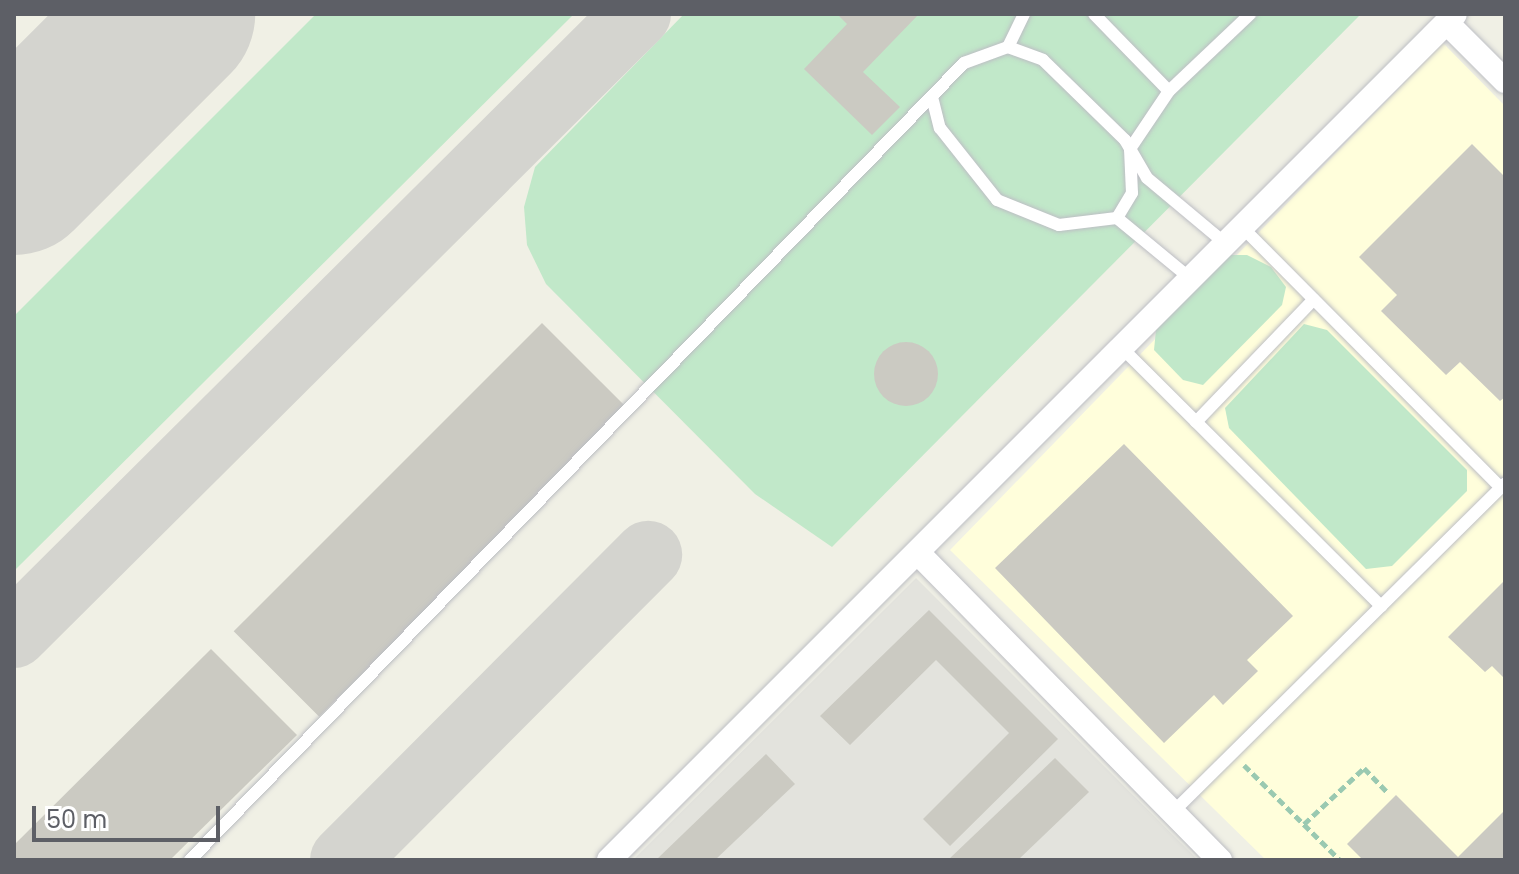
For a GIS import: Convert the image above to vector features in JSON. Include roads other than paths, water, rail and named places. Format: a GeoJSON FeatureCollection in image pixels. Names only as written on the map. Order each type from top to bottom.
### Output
{"type":"FeatureCollection","features":[{"type":"Feature","properties":{"kind":"street"},"geometry":{"type":"LineString","coordinates":[[609,860],[1451,18],[1505,81]]}},
{"type":"Feature","properties":{"kind":"street"},"geometry":{"type":"LineString","coordinates":[[918,553],[1220,860]]}},
{"type":"Feature","properties":{"kind":"lane"},"geometry":{"type":"LineString","coordinates":[[1008,47],[1024,14]]}},
{"type":"Feature","properties":{"kind":"lane"},"geometry":{"type":"LineString","coordinates":[[1094,14],[1169,91]]}},
{"type":"Feature","properties":{"kind":"lane"},"geometry":{"type":"LineString","coordinates":[[1117,218],[1132,193],[1130,149],[1169,91],[1250,14]]}},
{"type":"Feature","properties":{"kind":"lane"},"geometry":{"type":"LineString","coordinates":[[190,860],[964,63],[1008,47],[1043,60],[1130,149],[1147,178],[1234,236],[1314,299],[1503,485],[1173,812]]}},
{"type":"Feature","properties":{"kind":"lane"},"geometry":{"type":"LineString","coordinates":[[932,97],[940,128],[997,200],[1059,225],[1117,218],[1191,279]]}},
{"type":"Feature","properties":{"kind":"lane"},"geometry":{"type":"LineString","coordinates":[[1196,422],[1314,299]]}},
{"type":"Feature","properties":{"kind":"lane"},"geometry":{"type":"LineString","coordinates":[[1122,348],[1381,606]]}}]}
